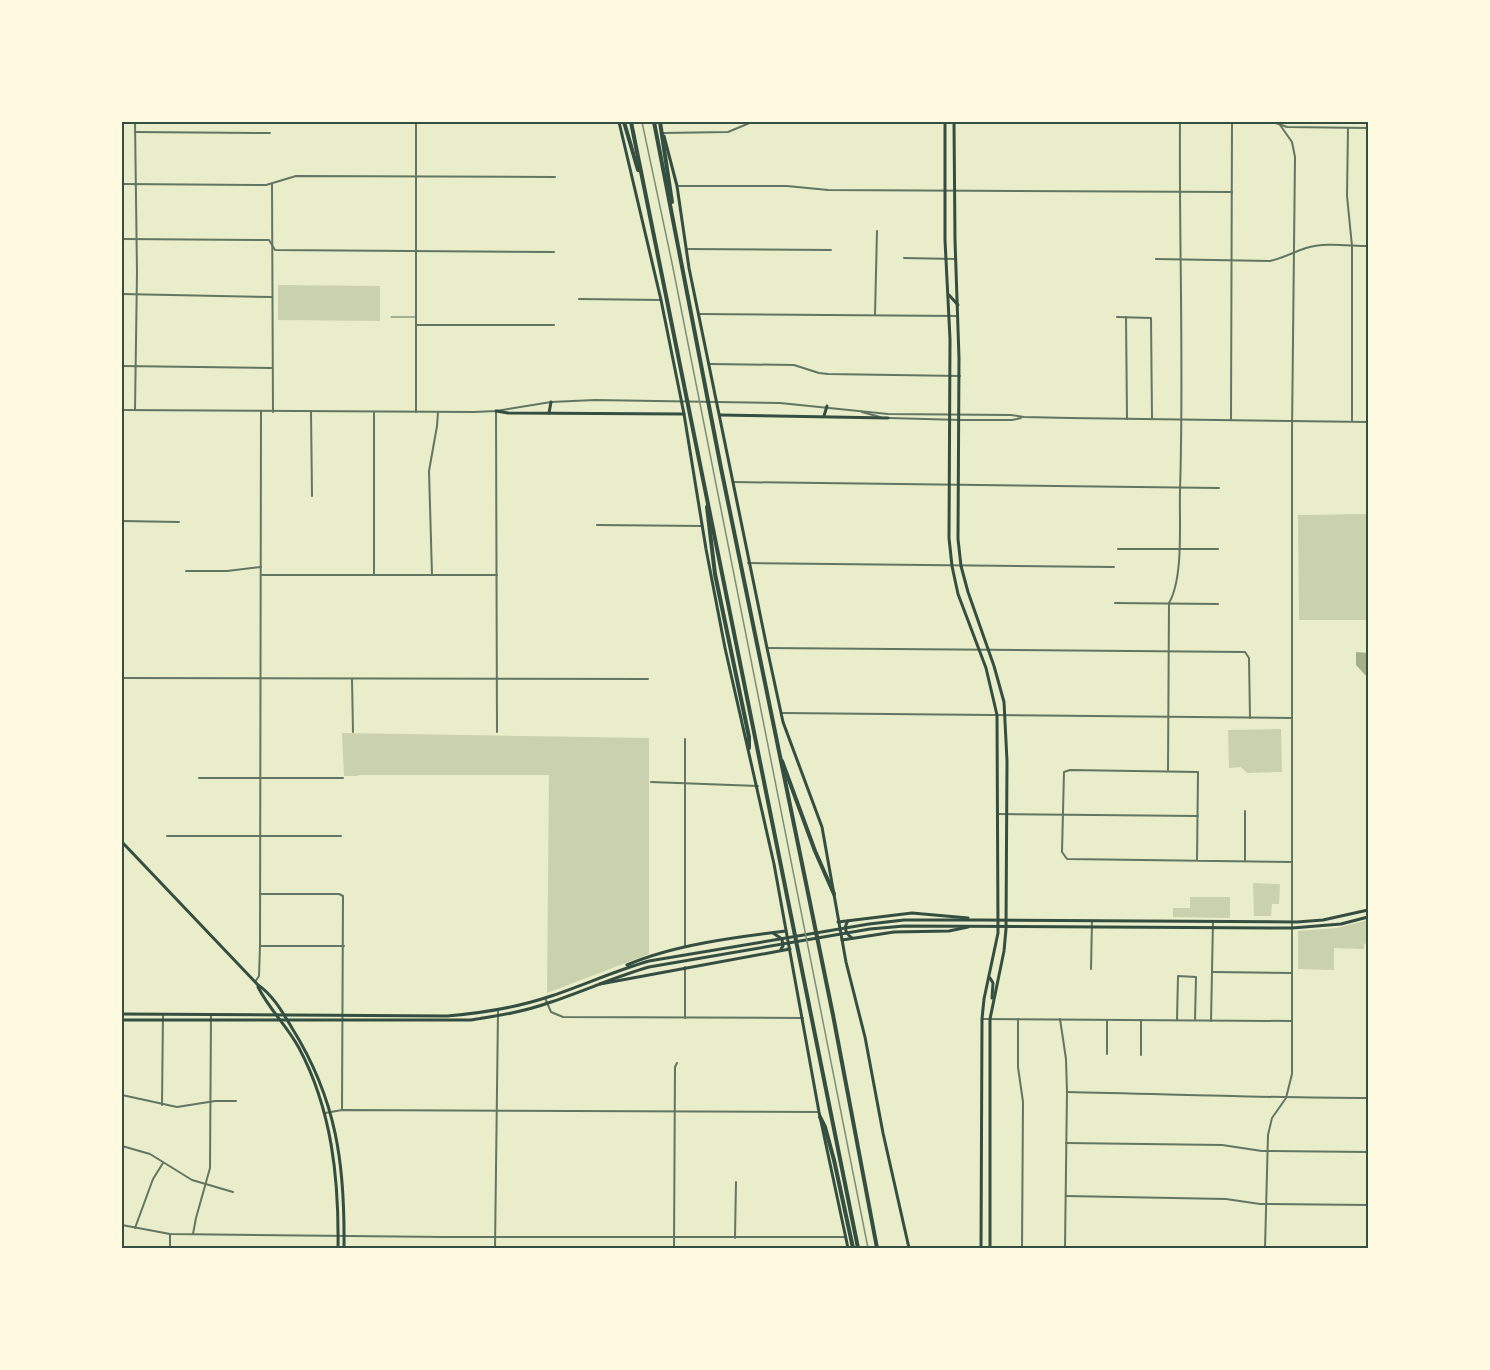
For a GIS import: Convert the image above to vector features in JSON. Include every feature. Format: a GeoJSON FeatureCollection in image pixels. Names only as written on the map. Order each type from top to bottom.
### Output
{"type":"FeatureCollection","features":[{"type":"Feature","properties":{"kind":"highway"},"geometry":{"type":"LineString","coordinates":[[624,122],[645,189]]}},
{"type":"Feature","properties":{"kind":"highway"},"geometry":{"type":"LineString","coordinates":[[631,122],[858,1248]]}},
{"type":"Feature","properties":{"kind":"highway"},"geometry":{"type":"LineString","coordinates":[[654,122],[878,1248]]}},
{"type":"Feature","properties":{"kind":"highway"},"geometry":{"type":"LineString","coordinates":[[661,122],[679,247]]}},
{"type":"Feature","properties":{"kind":"highway"},"geometry":{"type":"LineString","coordinates":[[704,477],[715,574],[749,737],[749,748]]}},
{"type":"Feature","properties":{"kind":"highway"},"geometry":{"type":"LineString","coordinates":[[778,748],[815,851],[834,894]]}},
{"type":"Feature","properties":{"kind":"highway"},"geometry":{"type":"LineString","coordinates":[[820,1115],[834,1160],[850,1248]]}},
{"type":"Feature","properties":{"kind":"main road"},"geometry":{"type":"LineString","coordinates":[[619,122],[661,300],[684,414],[725,648],[758,786],[820,1115],[850,1248]]}},
{"type":"Feature","properties":{"kind":"main road"},"geometry":{"type":"LineString","coordinates":[[661,122],[677,186],[699,314],[748,563],[782,713],[822,827],[848,970],[865,1037],[883,1133],[909,1248]]}},
{"type":"Feature","properties":{"kind":"main road"},"geometry":{"type":"LineString","coordinates":[[945,122],[951,414],[949,538],[958,594],[980,651],[994,696],[997,715],[998,926],[982,1019],[981,1248]]}},
{"type":"Feature","properties":{"kind":"main road"},"geometry":{"type":"LineString","coordinates":[[954,122],[955,258],[960,376],[958,539],[961,566],[1000,684],[1005,715],[1006,926],[1004,951],[990,1019],[990,1248]]}},
{"type":"Feature","properties":{"kind":"main road"},"geometry":{"type":"LineString","coordinates":[[948,293],[957,305]]}},
{"type":"Feature","properties":{"kind":"main road"},"geometry":{"type":"LineString","coordinates":[[549,413],[552,402]]}},
{"type":"Feature","properties":{"kind":"main road"},"geometry":{"type":"LineString","coordinates":[[824,416],[827,406]]}},
{"type":"Feature","properties":{"kind":"main road"},"geometry":{"type":"LineString","coordinates":[[496,411],[508,413],[684,414]]}},
{"type":"Feature","properties":{"kind":"main road"},"geometry":{"type":"LineString","coordinates":[[720,415],[888,418]]}},
{"type":"Feature","properties":{"kind":"main road"},"geometry":{"type":"LineString","coordinates":[[122,842],[256,984],[298,1047],[309,1070],[324,1113],[332,1145],[338,1248]]}},
{"type":"Feature","properties":{"kind":"main road"},"geometry":{"type":"LineString","coordinates":[[998,867],[1007,867]]}},
{"type":"Feature","properties":{"kind":"main road"},"geometry":{"type":"LineString","coordinates":[[616,970],[649,961],[851,926],[904,920],[1292,922],[1340,917],[1368,910]]}},
{"type":"Feature","properties":{"kind":"main road"},"geometry":{"type":"LineString","coordinates":[[838,921],[912,913],[942,914],[979,920]]}},
{"type":"Feature","properties":{"kind":"main road"},"geometry":{"type":"LineString","coordinates":[[1340,917],[1341,924]]}},
{"type":"Feature","properties":{"kind":"main road"},"geometry":{"type":"LineString","coordinates":[[122,1020],[447,1021],[497,1016],[547,1004],[587,987],[649,967],[852,932],[904,926],[1292,928],[1341,924],[1368,917]]}},
{"type":"Feature","properties":{"kind":"main road"},"geometry":{"type":"LineString","coordinates":[[849,920],[845,926],[847,935],[852,938]]}},
{"type":"Feature","properties":{"kind":"main road"},"geometry":{"type":"LineString","coordinates":[[1053,920],[1053,926]]}},
{"type":"Feature","properties":{"kind":"main road"},"geometry":{"type":"LineString","coordinates":[[1157,921],[1157,927]]}},
{"type":"Feature","properties":{"kind":"main road"},"geometry":{"type":"LineString","coordinates":[[842,940],[894,932],[949,931],[976,926]]}},
{"type":"Feature","properties":{"kind":"main road"},"geometry":{"type":"LineString","coordinates":[[122,1014],[447,1016],[498,1011],[545,998],[646,958],[685,948],[786,930]]}},
{"type":"Feature","properties":{"kind":"main road"},"geometry":{"type":"LineString","coordinates":[[772,933],[782,939],[783,946],[780,951]]}},
{"type":"Feature","properties":{"kind":"main road"},"geometry":{"type":"LineString","coordinates":[[587,987],[790,949]]}},
{"type":"Feature","properties":{"kind":"main road"},"geometry":{"type":"LineString","coordinates":[[989,977],[993,983],[992,1005]]}},
{"type":"Feature","properties":{"kind":"main road"},"geometry":{"type":"LineString","coordinates":[[256,984],[266,990],[284,1014],[315,1067],[325,1092],[342,1170],[344,1248]]}},
{"type":"Feature","properties":{"kind":"main road"},"geometry":{"type":"LineString","coordinates":[[389,1021],[390,1014]]}},
{"type":"Feature","properties":{"kind":"main road"},"geometry":{"type":"LineString","coordinates":[[447,1016],[447,1021]]}},
{"type":"Feature","properties":{"kind":"main road"},"geometry":{"type":"LineString","coordinates":[[309,1070],[315,1067]]}},
{"type":"Feature","properties":{"kind":"main road"},"geometry":{"type":"LineString","coordinates":[[981,1072],[990,1072]]}},
{"type":"Feature","properties":{"kind":"main road"},"geometry":{"type":"LineString","coordinates":[[981,1125],[990,1124]]}},
{"type":"Feature","properties":{"kind":"main road"},"geometry":{"type":"LineString","coordinates":[[981,1190],[990,1190]]}},
{"type":"Feature","properties":{"kind":"street"},"geometry":{"type":"LineString","coordinates":[[135,122],[137,294],[135,410]]}},
{"type":"Feature","properties":{"kind":"street"},"geometry":{"type":"LineString","coordinates":[[416,412],[417,122]]}},
{"type":"Feature","properties":{"kind":"street"},"geometry":{"type":"LineString","coordinates":[[663,133],[728,132],[752,122]]}},
{"type":"Feature","properties":{"kind":"street"},"geometry":{"type":"LineString","coordinates":[[1168,770],[1169,603],[1173,596],[1179,562],[1180,122]]}},
{"type":"Feature","properties":{"kind":"street"},"geometry":{"type":"LineString","coordinates":[[1231,420],[1232,122],[1279,122],[1286,128],[1295,157],[1292,1074],[1286,1098],[1269,1126],[1265,1248]]}},
{"type":"Feature","properties":{"kind":"street"},"geometry":{"type":"LineString","coordinates":[[1286,128],[1368,128]]}},
{"type":"Feature","properties":{"kind":"street"},"geometry":{"type":"LineString","coordinates":[[1348,128],[1347,196],[1352,246],[1352,421]]}},
{"type":"Feature","properties":{"kind":"street"},"geometry":{"type":"LineString","coordinates":[[135,132],[270,133]]}},
{"type":"Feature","properties":{"kind":"street"},"geometry":{"type":"LineString","coordinates":[[122,184],[272,184],[296,176],[555,177]]}},
{"type":"Feature","properties":{"kind":"street"},"geometry":{"type":"LineString","coordinates":[[272,184],[273,411]]}},
{"type":"Feature","properties":{"kind":"street"},"geometry":{"type":"LineString","coordinates":[[677,186],[787,186],[828,190],[1232,192]]}},
{"type":"Feature","properties":{"kind":"street"},"geometry":{"type":"LineString","coordinates":[[875,315],[877,231]]}},
{"type":"Feature","properties":{"kind":"street"},"geometry":{"type":"LineString","coordinates":[[122,239],[269,240],[275,250],[554,252]]}},
{"type":"Feature","properties":{"kind":"street"},"geometry":{"type":"LineString","coordinates":[[1295,240],[1297,245],[1306,248],[1368,246]]}},
{"type":"Feature","properties":{"kind":"street"},"geometry":{"type":"LineString","coordinates":[[1156,259],[1270,261],[1306,248]]}},
{"type":"Feature","properties":{"kind":"street"},"geometry":{"type":"LineString","coordinates":[[687,249],[831,250]]}},
{"type":"Feature","properties":{"kind":"street"},"geometry":{"type":"LineString","coordinates":[[904,258],[955,258]]}},
{"type":"Feature","properties":{"kind":"street"},"geometry":{"type":"LineString","coordinates":[[122,294],[272,297]]}},
{"type":"Feature","properties":{"kind":"street"},"geometry":{"type":"LineString","coordinates":[[579,299],[661,300]]}},
{"type":"Feature","properties":{"kind":"street"},"geometry":{"type":"LineString","coordinates":[[699,314],[958,316]]}},
{"type":"Feature","properties":{"kind":"street"},"geometry":{"type":"LineString","coordinates":[[1117,317],[1149,317],[1151,320],[1152,419]]}},
{"type":"Feature","properties":{"kind":"street"},"geometry":{"type":"LineString","coordinates":[[1126,317],[1127,419]]}},
{"type":"Feature","properties":{"kind":"street"},"geometry":{"type":"LineString","coordinates":[[417,325],[554,325]]}},
{"type":"Feature","properties":{"kind":"street"},"geometry":{"type":"LineString","coordinates":[[710,364],[794,365],[813,372],[828,374],[960,376]]}},
{"type":"Feature","properties":{"kind":"street"},"geometry":{"type":"LineString","coordinates":[[122,366],[272,368]]}},
{"type":"Feature","properties":{"kind":"street"},"geometry":{"type":"LineString","coordinates":[[122,410],[438,412],[496,411],[552,402],[650,401],[827,406],[888,414],[1368,422]]}},
{"type":"Feature","properties":{"kind":"street"},"geometry":{"type":"LineString","coordinates":[[256,984],[259,976],[260,946],[261,411]]}},
{"type":"Feature","properties":{"kind":"street"},"geometry":{"type":"LineString","coordinates":[[311,411],[312,496]]}},
{"type":"Feature","properties":{"kind":"street"},"geometry":{"type":"LineString","coordinates":[[496,411],[497,732]]}},
{"type":"Feature","properties":{"kind":"street"},"geometry":{"type":"LineString","coordinates":[[860,411],[888,418],[1012,420],[1024,417]]}},
{"type":"Feature","properties":{"kind":"street"},"geometry":{"type":"LineString","coordinates":[[374,412],[374,575]]}},
{"type":"Feature","properties":{"kind":"street"},"geometry":{"type":"LineString","coordinates":[[432,575],[429,471],[438,412]]}},
{"type":"Feature","properties":{"kind":"street"},"geometry":{"type":"LineString","coordinates":[[733,482],[1219,488]]}},
{"type":"Feature","properties":{"kind":"street"},"geometry":{"type":"LineString","coordinates":[[122,521],[179,522]]}},
{"type":"Feature","properties":{"kind":"street"},"geometry":{"type":"LineString","coordinates":[[597,525],[702,526]]}},
{"type":"Feature","properties":{"kind":"street"},"geometry":{"type":"LineString","coordinates":[[1118,549],[1218,549]]}},
{"type":"Feature","properties":{"kind":"street"},"geometry":{"type":"LineString","coordinates":[[748,563],[1114,567]]}},
{"type":"Feature","properties":{"kind":"street"},"geometry":{"type":"LineString","coordinates":[[186,571],[227,571],[261,567]]}},
{"type":"Feature","properties":{"kind":"street"},"geometry":{"type":"LineString","coordinates":[[261,575],[497,575]]}},
{"type":"Feature","properties":{"kind":"street"},"geometry":{"type":"LineString","coordinates":[[1115,603],[1218,604]]}},
{"type":"Feature","properties":{"kind":"street"},"geometry":{"type":"LineString","coordinates":[[767,648],[1248,654],[1250,718]]}},
{"type":"Feature","properties":{"kind":"street"},"geometry":{"type":"LineString","coordinates":[[122,678],[648,679]]}},
{"type":"Feature","properties":{"kind":"street"},"geometry":{"type":"LineString","coordinates":[[352,679],[352,732]]}},
{"type":"Feature","properties":{"kind":"street"},"geometry":{"type":"LineString","coordinates":[[782,713],[1293,718]]}},
{"type":"Feature","properties":{"kind":"street"},"geometry":{"type":"LineString","coordinates":[[685,739],[685,948]]}},
{"type":"Feature","properties":{"kind":"street"},"geometry":{"type":"LineString","coordinates":[[1197,860],[1198,772],[1065,771],[1062,852],[1067,859],[1292,862]]}},
{"type":"Feature","properties":{"kind":"street"},"geometry":{"type":"LineString","coordinates":[[199,778],[343,778]]}},
{"type":"Feature","properties":{"kind":"street"},"geometry":{"type":"LineString","coordinates":[[651,782],[758,786]]}},
{"type":"Feature","properties":{"kind":"street"},"geometry":{"type":"LineString","coordinates":[[1245,811],[1245,861]]}},
{"type":"Feature","properties":{"kind":"street"},"geometry":{"type":"LineString","coordinates":[[998,814],[1198,816]]}},
{"type":"Feature","properties":{"kind":"street"},"geometry":{"type":"LineString","coordinates":[[167,836],[341,836]]}},
{"type":"Feature","properties":{"kind":"street"},"geometry":{"type":"LineString","coordinates":[[260,894],[339,894],[344,899],[342,1110]]}},
{"type":"Feature","properties":{"kind":"street"},"geometry":{"type":"LineString","coordinates":[[1091,969],[1092,921]]}},
{"type":"Feature","properties":{"kind":"street"},"geometry":{"type":"LineString","coordinates":[[1211,1020],[1213,921]]}},
{"type":"Feature","properties":{"kind":"street"},"geometry":{"type":"LineString","coordinates":[[260,946],[344,946]]}},
{"type":"Feature","properties":{"kind":"street"},"geometry":{"type":"LineString","coordinates":[[685,967],[685,1018]]}},
{"type":"Feature","properties":{"kind":"street"},"geometry":{"type":"LineString","coordinates":[[1212,972],[1291,973]]}},
{"type":"Feature","properties":{"kind":"street"},"geometry":{"type":"LineString","coordinates":[[1177,1020],[1178,976],[1187,976],[1196,977],[1195,1020]]}},
{"type":"Feature","properties":{"kind":"street"},"geometry":{"type":"LineString","coordinates":[[545,998],[553,1014],[563,1017],[803,1018]]}},
{"type":"Feature","properties":{"kind":"street"},"geometry":{"type":"LineString","coordinates":[[495,1248],[498,1011]]}},
{"type":"Feature","properties":{"kind":"street"},"geometry":{"type":"LineString","coordinates":[[162,1105],[163,1015]]}},
{"type":"Feature","properties":{"kind":"street"},"geometry":{"type":"LineString","coordinates":[[194,1234],[196,1218],[210,1168],[211,1015]]}},
{"type":"Feature","properties":{"kind":"street"},"geometry":{"type":"LineString","coordinates":[[982,1019],[1292,1021]]}},
{"type":"Feature","properties":{"kind":"street"},"geometry":{"type":"LineString","coordinates":[[1018,1019],[1018,1062],[1023,1102],[1022,1248]]}},
{"type":"Feature","properties":{"kind":"street"},"geometry":{"type":"LineString","coordinates":[[1060,1019],[1067,1092],[1065,1248]]}},
{"type":"Feature","properties":{"kind":"street"},"geometry":{"type":"LineString","coordinates":[[1107,1020],[1107,1054]]}},
{"type":"Feature","properties":{"kind":"street"},"geometry":{"type":"LineString","coordinates":[[1141,1020],[1141,1055]]}},
{"type":"Feature","properties":{"kind":"street"},"geometry":{"type":"LineString","coordinates":[[674,1248],[675,1067],[677,1063]]}},
{"type":"Feature","properties":{"kind":"street"},"geometry":{"type":"LineString","coordinates":[[1067,1092],[1368,1098]]}},
{"type":"Feature","properties":{"kind":"street"},"geometry":{"type":"LineString","coordinates":[[122,1095],[162,1105],[184,1107],[210,1102],[236,1101]]}},
{"type":"Feature","properties":{"kind":"street"},"geometry":{"type":"LineString","coordinates":[[324,1113],[342,1110],[675,1111],[820,1115]]}},
{"type":"Feature","properties":{"kind":"street"},"geometry":{"type":"LineString","coordinates":[[1066,1143],[1222,1146],[1267,1151],[1368,1152]]}},
{"type":"Feature","properties":{"kind":"street"},"geometry":{"type":"LineString","coordinates":[[122,1146],[150,1154],[183,1176],[233,1192]]}},
{"type":"Feature","properties":{"kind":"street"},"geometry":{"type":"LineString","coordinates":[[135,1228],[153,1179],[163,1163]]}},
{"type":"Feature","properties":{"kind":"street"},"geometry":{"type":"LineString","coordinates":[[735,1238],[736,1182]]}},
{"type":"Feature","properties":{"kind":"street"},"geometry":{"type":"LineString","coordinates":[[1066,1196],[1226,1199],[1266,1204],[1368,1205]]}},
{"type":"Feature","properties":{"kind":"street"},"geometry":{"type":"LineString","coordinates":[[122,1225],[170,1234],[846,1238]]}},
{"type":"Feature","properties":{"kind":"street"},"geometry":{"type":"LineString","coordinates":[[170,1234],[170,1248]]}},
{"type":"Feature","properties":{"kind":"lane"},"geometry":{"type":"LineString","coordinates":[[391,317],[417,317]]}},
{"type":"Feature","properties":{"kind":"shaded area"},"geometry":{"type":"Polygon","coordinates":[[[278,285],[380,286],[380,321],[278,320],[278,285]]]}},
{"type":"Feature","properties":{"kind":"shaded area"},"geometry":{"type":"Polygon","coordinates":[[[1368,514],[1368,620],[1299,620],[1298,515],[1368,514]]]}},
{"type":"Feature","properties":{"kind":"shaded area"},"geometry":{"type":"Polygon","coordinates":[[[1356,652],[1368,653],[1368,678],[1356,665],[1356,652]]]}},
{"type":"Feature","properties":{"kind":"shaded area"},"geometry":{"type":"Polygon","coordinates":[[[1281,729],[1282,772],[1247,773],[1241,767],[1229,768],[1228,730],[1281,729]]]}},
{"type":"Feature","properties":{"kind":"shaded area"},"geometry":{"type":"Polygon","coordinates":[[[342,733],[649,738],[649,954],[547,993],[549,775],[344,776],[342,733]]]}},
{"type":"Feature","properties":{"kind":"shaded area"},"geometry":{"type":"Polygon","coordinates":[[[1253,883],[1280,884],[1279,904],[1272,904],[1271,916],[1254,916],[1253,883]]]}},
{"type":"Feature","properties":{"kind":"shaded area"},"geometry":{"type":"Polygon","coordinates":[[[1190,897],[1230,897],[1230,918],[1173,917],[1173,908],[1190,908],[1190,897]]]}},
{"type":"Feature","properties":{"kind":"shaded area"},"geometry":{"type":"Polygon","coordinates":[[[1368,920],[1368,943],[1364,944],[1364,949],[1334,948],[1334,970],[1298,969],[1298,931],[1337,928],[1368,920]]]}},
{"type":"Feature","properties":{"kind":"railway"},"geometry":{"type":"LineString","coordinates":[[642,122],[868,1248]]}}]}
